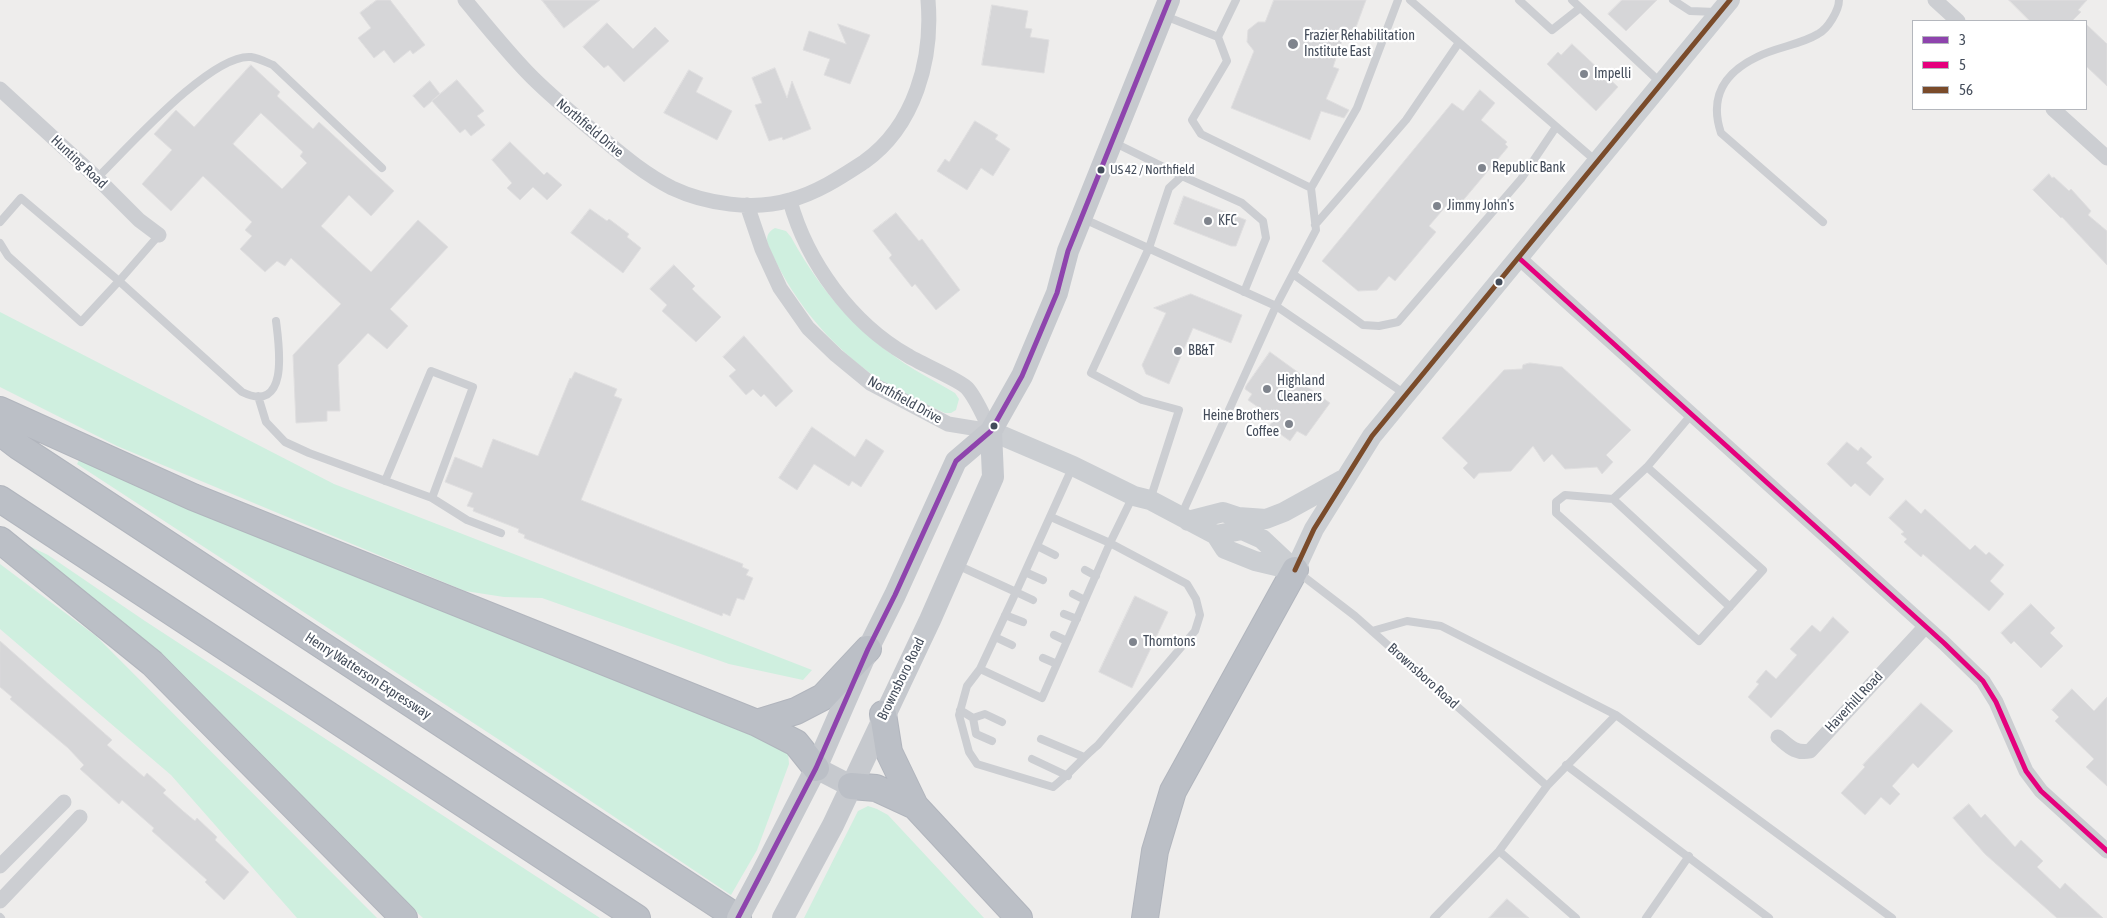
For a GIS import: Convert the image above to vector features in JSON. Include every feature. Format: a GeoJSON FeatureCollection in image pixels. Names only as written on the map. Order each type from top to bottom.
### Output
{"type":"FeatureCollection","features":[{"type":"Feature","properties":{"kind":"highway"},"geometry":{"type":"LineString","coordinates":[[0,410],[193,497],[757,723],[796,743],[816,768]]}},
{"type":"Feature","properties":{"kind":"highway","name":"Henry Watterson Expressway"},"geometry":{"type":"LineString","coordinates":[[0,432],[18,446],[738,918]]}},
{"type":"Feature","properties":{"kind":"highway"},"geometry":{"type":"LineString","coordinates":[[0,499],[637,918]]}},
{"type":"Feature","properties":{"kind":"highway"},"geometry":{"type":"LineString","coordinates":[[0,540],[152,663],[404,918]]}},
{"type":"Feature","properties":{"kind":"highway"},"geometry":{"type":"LineString","coordinates":[[1145,918],[1155,851],[1173,791],[1295,570]]}},
{"type":"Feature","properties":{"kind":"highway"},"geometry":{"type":"LineString","coordinates":[[757,723],[796,711],[823,697],[868,649]]}},
{"type":"Feature","properties":{"kind":"highway"},"geometry":{"type":"LineString","coordinates":[[883,714],[889,752],[915,806],[1019,918]]}},
{"type":"Feature","properties":{"kind":"highway"},"geometry":{"type":"LineString","coordinates":[[851,786],[876,788],[915,806]]}},
{"type":"Feature","properties":{"kind":"main road"},"geometry":{"type":"LineString","coordinates":[[738,918],[816,768],[868,649],[956,461],[991,431],[1022,376],[1057,293],[1068,251],[1166,8]]}},
{"type":"Feature","properties":{"kind":"main road","name":"Brownsboro Road"},"geometry":{"type":"LineString","coordinates":[[783,918],[851,786],[883,714],[955,564],[993,477],[991,431]]}},
{"type":"Feature","properties":{"kind":"main road"},"geometry":{"type":"LineString","coordinates":[[816,768],[851,786]]}},
{"type":"Feature","properties":{"kind":"street","name":"Northfield Drive"},"geometry":{"type":"LineString","coordinates":[[465,0],[527,72],[553,98],[628,160],[672,188],[694,196],[748,205],[790,201],[816,190],[843,176],[872,156],[895,130],[913,99],[925,65],[928,48],[928,0]]}},
{"type":"Feature","properties":{"kind":"street"},"geometry":{"type":"LineString","coordinates":[[1935,0],[1957,20]]}},
{"type":"Feature","properties":{"kind":"street"},"geometry":{"type":"LineString","coordinates":[[1295,570],[1314,529],[1342,480],[1372,436],[1725,6]]}},
{"type":"Feature","properties":{"kind":"street","name":"Hunting Road"},"geometry":{"type":"LineString","coordinates":[[0,89],[97,178],[139,220],[159,236]]}},
{"type":"Feature","properties":{"kind":"street"},"geometry":{"type":"LineString","coordinates":[[2054,110],[2107,158]]}},
{"type":"Feature","properties":{"kind":"street"},"geometry":{"type":"LineString","coordinates":[[790,201],[798,229],[821,271],[854,313],[879,336],[906,355],[967,387],[991,431]]}},
{"type":"Feature","properties":{"kind":"street","name":"Northfield Drive"},"geometry":{"type":"LineString","coordinates":[[748,205],[762,249],[780,288],[808,328],[836,355],[870,383],[948,424],[991,431]]}},
{"type":"Feature","properties":{"kind":"street"},"geometry":{"type":"LineString","coordinates":[[1519,258],[1925,627],[1944,642],[1983,681],[1996,702],[2026,771],[2042,791],[2107,851]]}},
{"type":"Feature","properties":{"kind":"street","name":"Brownsboro Road"},"geometry":{"type":"LineString","coordinates":[[991,431],[1073,466],[1185,518],[1216,534],[1225,549],[1255,561],[1295,570]]}},
{"type":"Feature","properties":{"kind":"street"},"geometry":{"type":"LineString","coordinates":[[1185,518],[1222,512],[1238,517],[1266,519],[1284,512],[1342,480]]}},
{"type":"Feature","properties":{"kind":"street","name":"Haverhill Road"},"geometry":{"type":"LineString","coordinates":[[1778,737],[1795,751],[1800,753],[1810,751],[1925,627]]}},
{"type":"Feature","properties":{"kind":"street"},"geometry":{"type":"LineString","coordinates":[[0,866],[64,802]]}},
{"type":"Feature","properties":{"kind":"street"},"geometry":{"type":"LineString","coordinates":[[0,901],[80,817]]}},
{"type":"Feature","properties":{"kind":"lane"},"geometry":{"type":"LineString","coordinates":[[1218,36],[1236,0]]}},
{"type":"Feature","properties":{"kind":"lane"},"geometry":{"type":"LineString","coordinates":[[1185,518],[1276,306],[1316,230],[1311,188],[1357,108],[1398,0]]}},
{"type":"Feature","properties":{"kind":"lane"},"geometry":{"type":"LineString","coordinates":[[1410,0],[1458,44],[1596,161]]}},
{"type":"Feature","properties":{"kind":"lane"},"geometry":{"type":"LineString","coordinates":[[1519,0],[1552,30],[1580,8]]}},
{"type":"Feature","properties":{"kind":"lane"},"geometry":{"type":"LineString","coordinates":[[1572,0],[1661,83]]}},
{"type":"Feature","properties":{"kind":"lane"},"geometry":{"type":"LineString","coordinates":[[1673,0],[1690,11],[1725,6]]}},
{"type":"Feature","properties":{"kind":"lane"},"geometry":{"type":"LineString","coordinates":[[1823,222],[1721,134],[1716,120],[1716,105],[1719,90],[1734,73],[1757,56],[1819,34],[1830,23],[1839,0]]}},
{"type":"Feature","properties":{"kind":"lane"},"geometry":{"type":"LineString","coordinates":[[1166,8],[1218,36],[1227,61],[1192,120],[1200,134],[1311,188]]}},
{"type":"Feature","properties":{"kind":"lane"},"geometry":{"type":"LineString","coordinates":[[1315,225],[1406,120],[1458,44]]}},
{"type":"Feature","properties":{"kind":"lane"},"geometry":{"type":"LineString","coordinates":[[97,178],[194,84],[226,63],[250,57],[273,65],[382,168]]}},
{"type":"Feature","properties":{"kind":"lane"},"geometry":{"type":"LineString","coordinates":[[1293,274],[1363,325],[1379,326],[1398,322],[1521,179],[1556,127]]}},
{"type":"Feature","properties":{"kind":"lane"},"geometry":{"type":"LineString","coordinates":[[1113,142],[1242,203],[1263,221],[1266,238],[1244,292]]}},
{"type":"Feature","properties":{"kind":"lane"},"geometry":{"type":"LineString","coordinates":[[980,669],[1042,698],[1110,543],[1142,498],[1179,410],[1142,400],[1091,372],[1148,248],[1169,188],[1182,176]]}},
{"type":"Feature","properties":{"kind":"lane"},"geometry":{"type":"LineString","coordinates":[[0,222],[21,198],[119,281],[242,392],[258,396],[273,390],[278,378],[280,358],[276,321]]}},
{"type":"Feature","properties":{"kind":"lane"},"geometry":{"type":"LineString","coordinates":[[1082,218],[1276,306],[1405,394]]}},
{"type":"Feature","properties":{"kind":"lane"},"geometry":{"type":"LineString","coordinates":[[0,243],[8,256],[81,322],[159,236]]}},
{"type":"Feature","properties":{"kind":"lane"},"geometry":{"type":"LineString","coordinates":[[385,481],[431,371],[473,387],[432,498]]}},
{"type":"Feature","properties":{"kind":"lane"},"geometry":{"type":"LineString","coordinates":[[258,396],[266,422],[285,442],[309,453],[432,498],[467,520],[501,534]]}},
{"type":"Feature","properties":{"kind":"lane"},"geometry":{"type":"LineString","coordinates":[[1614,499],[1647,467],[1691,415]]}},
{"type":"Feature","properties":{"kind":"lane"},"geometry":{"type":"LineString","coordinates":[[1051,517],[1110,543],[1187,584],[1196,599],[1200,615],[1195,631],[1098,744],[1068,776],[1053,787],[977,764],[969,752],[960,710],[967,686],[980,669],[1073,466]]}},
{"type":"Feature","properties":{"kind":"lane"},"geometry":{"type":"LineString","coordinates":[[1647,467],[1763,570],[1730,607],[1699,641],[1556,513],[1556,502],[1565,494],[1614,499],[1730,607]]}},
{"type":"Feature","properties":{"kind":"lane"},"geometry":{"type":"LineString","coordinates":[[1037,546],[1055,555]]}},
{"type":"Feature","properties":{"kind":"lane"},"geometry":{"type":"LineString","coordinates":[[955,564],[1033,600]]}},
{"type":"Feature","properties":{"kind":"lane"},"geometry":{"type":"LineString","coordinates":[[1085,570],[1096,576]]}},
{"type":"Feature","properties":{"kind":"lane","name":"Brownsboro Road"},"geometry":{"type":"LineString","coordinates":[[1295,570],[1335,599],[1547,786]]}},
{"type":"Feature","properties":{"kind":"lane"},"geometry":{"type":"LineString","coordinates":[[1025,572],[1043,580]]}},
{"type":"Feature","properties":{"kind":"lane"},"geometry":{"type":"LineString","coordinates":[[1073,594],[1085,600]]}},
{"type":"Feature","properties":{"kind":"lane"},"geometry":{"type":"LineString","coordinates":[[1064,614],[1077,620]]}},
{"type":"Feature","properties":{"kind":"lane"},"geometry":{"type":"LineString","coordinates":[[1005,615],[1023,622]]}},
{"type":"Feature","properties":{"kind":"lane"},"geometry":{"type":"LineString","coordinates":[[1372,631],[1407,621],[1441,626],[1616,715],[1892,918]]}},
{"type":"Feature","properties":{"kind":"lane"},"geometry":{"type":"LineString","coordinates":[[1054,636],[1067,641]]}},
{"type":"Feature","properties":{"kind":"lane"},"geometry":{"type":"LineString","coordinates":[[995,637],[1012,645]]}},
{"type":"Feature","properties":{"kind":"lane"},"geometry":{"type":"LineString","coordinates":[[1043,658],[1057,664]]}},
{"type":"Feature","properties":{"kind":"lane"},"geometry":{"type":"LineString","coordinates":[[960,710],[973,718],[976,734],[992,741]]}},
{"type":"Feature","properties":{"kind":"lane"},"geometry":{"type":"LineString","coordinates":[[973,718],[985,714],[1002,722]]}},
{"type":"Feature","properties":{"kind":"lane"},"geometry":{"type":"LineString","coordinates":[[1434,918],[1499,851],[1547,786],[1616,715]]}},
{"type":"Feature","properties":{"kind":"lane"},"geometry":{"type":"LineString","coordinates":[[1041,739],[1084,757]]}},
{"type":"Feature","properties":{"kind":"lane"},"geometry":{"type":"LineString","coordinates":[[1032,759],[1068,776]]}},
{"type":"Feature","properties":{"kind":"lane"},"geometry":{"type":"LineString","coordinates":[[1566,765],[1663,840],[1688,856],[1769,918]]}},
{"type":"Feature","properties":{"kind":"lane"},"geometry":{"type":"LineString","coordinates":[[1499,851],[1576,918]]}},
{"type":"Feature","properties":{"kind":"lane"},"geometry":{"type":"LineString","coordinates":[[1646,918],[1688,856]]}},
{"type":"Feature","properties":{"kind":"green space"},"geometry":{"type":"Polygon","coordinates":[[[775,228],[786,231],[830,295],[844,312],[876,343],[915,370],[955,393],[959,399],[956,410],[951,413],[945,413],[900,392],[861,366],[827,335],[798,300],[771,251],[767,239],[770,231],[775,228]]]}},
{"type":"Feature","properties":{"kind":"green space"},"geometry":{"type":"Polygon","coordinates":[[[0,312],[334,484],[812,670],[803,680],[729,664],[542,598],[504,597],[465,591],[117,446],[0,387],[0,312]]]}},
{"type":"Feature","properties":{"kind":"green space"},"geometry":{"type":"Polygon","coordinates":[[[80,458],[776,741],[788,752],[789,764],[757,850],[731,895],[504,743],[77,464],[80,458]]]}},
{"type":"Feature","properties":{"kind":"green space"},"geometry":{"type":"Polygon","coordinates":[[[25,544],[48,555],[145,621],[600,918],[423,918],[25,544]]]}},
{"type":"Feature","properties":{"kind":"green space"},"geometry":{"type":"Polygon","coordinates":[[[0,564],[96,636],[377,918],[297,918],[171,775],[0,629],[0,564]]]}},
{"type":"Feature","properties":{"kind":"green space"},"geometry":{"type":"Polygon","coordinates":[[[868,806],[888,815],[984,918],[804,918],[858,811],[868,806]]]}},
{"type":"Feature","properties":{"kind":"building"},"geometry":{"type":"Polygon","coordinates":[[[377,0],[390,0],[425,45],[413,54],[410,50],[394,63],[384,50],[374,58],[358,38],[371,28],[360,13],[377,0]]]}},
{"type":"Feature","properties":{"kind":"building"},"geometry":{"type":"Polygon","coordinates":[[[542,0],[600,0],[564,28],[542,0]]]}},
{"type":"Feature","properties":{"kind":"building"},"geometry":{"type":"Polygon","coordinates":[[[1274,0],[1366,0],[1352,38],[1344,35],[1333,67],[1339,69],[1326,99],[1349,110],[1344,118],[1321,111],[1310,140],[1231,108],[1254,51],[1247,42],[1248,30],[1258,22],[1265,22],[1274,0]]]}},
{"type":"Feature","properties":{"kind":"building"},"geometry":{"type":"Polygon","coordinates":[[[1622,0],[1657,0],[1626,31],[1608,14],[1622,0]]]}},
{"type":"Feature","properties":{"kind":"building"},"geometry":{"type":"Polygon","coordinates":[[[2009,0],[2087,0],[2078,10],[2081,12],[2073,20],[2029,20],[2009,0]]]}},
{"type":"Feature","properties":{"kind":"building"},"geometry":{"type":"Polygon","coordinates":[[[992,5],[1028,11],[1025,28],[1032,29],[1030,37],[1049,40],[1044,73],[982,65],[992,5]]]}},
{"type":"Feature","properties":{"kind":"building"},"geometry":{"type":"Polygon","coordinates":[[[607,23],[633,49],[655,27],[669,41],[624,82],[608,65],[604,68],[583,47],[607,23]]]}},
{"type":"Feature","properties":{"kind":"building"},"geometry":{"type":"Polygon","coordinates":[[[838,24],[870,35],[850,84],[824,75],[830,59],[803,50],[809,31],[846,44],[838,24]]]}},
{"type":"Feature","properties":{"kind":"building"},"geometry":{"type":"Polygon","coordinates":[[[2087,25],[2107,44],[2107,86],[2087,67],[2087,25]]]}},
{"type":"Feature","properties":{"kind":"building"},"geometry":{"type":"Polygon","coordinates":[[[1572,44],[1618,87],[1596,111],[1547,64],[1558,52],[1561,55],[1572,44]]]}},
{"type":"Feature","properties":{"kind":"building"},"geometry":{"type":"Polygon","coordinates":[[[251,65],[280,92],[277,96],[313,129],[319,122],[394,191],[371,216],[349,195],[321,226],[371,272],[418,220],[448,247],[390,309],[408,326],[387,349],[368,333],[338,365],[340,411],[327,411],[327,421],[296,423],[293,355],[341,304],[291,258],[285,266],[277,261],[265,272],[240,249],[252,236],[245,230],[252,222],[203,176],[171,211],[142,184],[172,150],[154,134],[176,110],[194,127],[251,65]],[[261,113],[233,144],[282,189],[307,163],[300,156],[303,152],[261,113]]]}},
{"type":"Feature","properties":{"kind":"building"},"geometry":{"type":"Polygon","coordinates":[[[775,68],[787,98],[792,81],[811,129],[783,140],[782,137],[769,141],[755,105],[762,103],[752,78],[775,68]]]}},
{"type":"Feature","properties":{"kind":"building"},"geometry":{"type":"Polygon","coordinates":[[[689,70],[703,78],[696,92],[732,111],[717,140],[664,113],[689,70]]]}},
{"type":"Feature","properties":{"kind":"building"},"geometry":{"type":"Polygon","coordinates":[[[457,80],[484,111],[477,116],[485,125],[471,136],[465,129],[460,133],[432,101],[457,80]]]}},
{"type":"Feature","properties":{"kind":"building"},"geometry":{"type":"Polygon","coordinates":[[[430,81],[440,94],[424,108],[413,96],[430,81]]]}},
{"type":"Feature","properties":{"kind":"building"},"geometry":{"type":"Polygon","coordinates":[[[1480,90],[1495,103],[1481,120],[1507,142],[1505,144],[1508,147],[1460,204],[1453,198],[1429,226],[1436,232],[1395,281],[1389,276],[1377,290],[1358,291],[1322,261],[1452,103],[1463,111],[1480,90]]]}},
{"type":"Feature","properties":{"kind":"building"},"geometry":{"type":"Polygon","coordinates":[[[975,121],[998,135],[995,139],[1010,149],[993,176],[981,168],[967,190],[937,171],[945,159],[949,162],[975,121]]]}},
{"type":"Feature","properties":{"kind":"building"},"geometry":{"type":"Polygon","coordinates":[[[510,142],[544,175],[547,172],[562,185],[547,200],[533,187],[520,200],[507,188],[512,183],[492,160],[510,142]]]}},
{"type":"Feature","properties":{"kind":"building"},"geometry":{"type":"Polygon","coordinates":[[[2049,174],[2069,191],[2071,189],[2091,211],[2088,215],[2107,231],[2107,265],[2062,217],[2033,190],[2049,174]]]}},
{"type":"Feature","properties":{"kind":"building","name":"KFC"},"geometry":{"type":"Polygon","coordinates":[[[1184,196],[1246,220],[1236,246],[1231,246],[1174,224],[1184,196]]]}},
{"type":"Feature","properties":{"kind":"building"},"geometry":{"type":"Polygon","coordinates":[[[590,209],[607,221],[609,219],[629,234],[627,237],[641,248],[623,273],[571,233],[590,209]]]}},
{"type":"Feature","properties":{"kind":"building"},"geometry":{"type":"Polygon","coordinates":[[[896,213],[919,241],[922,239],[960,290],[936,310],[915,284],[912,287],[889,258],[892,255],[873,231],[896,213]]]}},
{"type":"Feature","properties":{"kind":"building"},"geometry":{"type":"Polygon","coordinates":[[[674,265],[695,286],[692,289],[721,317],[696,342],[662,311],[667,305],[650,289],[674,265]]]}},
{"type":"Feature","properties":{"kind":"building"},"geometry":{"type":"Polygon","coordinates":[[[1191,294],[1242,315],[1231,343],[1193,328],[1169,384],[1146,374],[1142,365],[1166,313],[1154,308],[1191,294]]]}},
{"type":"Feature","properties":{"kind":"building"},"geometry":{"type":"Polygon","coordinates":[[[744,336],[793,391],[776,407],[764,394],[761,397],[753,389],[746,395],[729,376],[736,370],[723,357],[744,336]]]}},
{"type":"Feature","properties":{"kind":"building"},"geometry":{"type":"Polygon","coordinates":[[[1270,352],[1303,376],[1299,381],[1330,403],[1306,436],[1297,431],[1290,441],[1269,426],[1275,419],[1248,400],[1252,394],[1245,389],[1246,386],[1270,352]]]}},
{"type":"Feature","properties":{"kind":"building"},"geometry":{"type":"Polygon","coordinates":[[[1530,363],[1562,367],[1631,430],[1606,455],[1613,462],[1602,474],[1597,467],[1565,469],[1552,454],[1544,462],[1533,446],[1511,471],[1479,473],[1474,479],[1463,468],[1468,463],[1442,438],[1504,370],[1522,369],[1523,365],[1530,363]]]}},
{"type":"Feature","properties":{"kind":"building"},"geometry":{"type":"Polygon","coordinates":[[[575,372],[617,389],[614,396],[622,399],[581,500],[743,564],[742,567],[749,570],[746,575],[753,578],[744,600],[737,598],[730,616],[723,613],[722,616],[524,538],[525,535],[518,532],[519,529],[473,511],[474,508],[467,506],[473,493],[445,482],[455,457],[482,468],[493,439],[538,456],[570,378],[575,372]]]}},
{"type":"Feature","properties":{"kind":"building"},"geometry":{"type":"Polygon","coordinates":[[[812,427],[855,457],[866,439],[884,451],[861,487],[852,481],[849,486],[814,464],[797,490],[779,478],[812,427]]]}},
{"type":"Feature","properties":{"kind":"building"},"geometry":{"type":"Polygon","coordinates":[[[1847,442],[1858,451],[1861,447],[1872,457],[1866,463],[1884,479],[1870,496],[1855,483],[1851,487],[1827,464],[1847,442]]]}},
{"type":"Feature","properties":{"kind":"building"},"geometry":{"type":"Polygon","coordinates":[[[1906,500],[1921,514],[1925,509],[1970,550],[1975,545],[1986,555],[1989,552],[2004,565],[1990,581],[2004,594],[1989,611],[1923,554],[1921,557],[1904,542],[1907,539],[1901,534],[1904,532],[1889,518],[1906,500]]]}},
{"type":"Feature","properties":{"kind":"building","name":"Thorntons"},"geometry":{"type":"Polygon","coordinates":[[[1135,596],[1168,612],[1132,688],[1099,672],[1135,596]]]}},
{"type":"Feature","properties":{"kind":"building"},"geometry":{"type":"Polygon","coordinates":[[[2031,604],[2055,628],[2050,633],[2063,646],[2041,668],[2014,641],[2011,644],[2001,633],[2031,604]]]}},
{"type":"Feature","properties":{"kind":"building"},"geometry":{"type":"Polygon","coordinates":[[[1833,617],[1849,632],[1771,718],[1748,697],[1759,684],[1756,682],[1766,670],[1776,679],[1797,655],[1790,649],[1812,625],[1820,632],[1833,617]]]}},
{"type":"Feature","properties":{"kind":"building"},"geometry":{"type":"Polygon","coordinates":[[[0,641],[112,740],[107,745],[144,777],[147,773],[166,790],[163,793],[195,821],[197,818],[217,837],[215,840],[249,872],[224,900],[205,882],[207,880],[152,831],[154,828],[122,800],[119,804],[80,769],[84,765],[68,748],[10,699],[12,697],[0,687],[0,641]]]}},
{"type":"Feature","properties":{"kind":"building"},"geometry":{"type":"Polygon","coordinates":[[[2072,689],[2094,711],[2107,697],[2107,786],[2086,767],[2094,759],[2055,721],[2059,717],[2052,710],[2072,689]]]}},
{"type":"Feature","properties":{"kind":"building"},"geometry":{"type":"Polygon","coordinates":[[[1921,703],[1953,731],[1918,768],[1913,763],[1892,786],[1900,794],[1890,805],[1881,797],[1865,815],[1841,793],[1865,767],[1863,765],[1921,703]]]}},
{"type":"Feature","properties":{"kind":"building"},"geometry":{"type":"Polygon","coordinates":[[[1969,804],[1981,818],[1985,814],[2015,847],[2021,840],[2043,861],[2037,867],[2060,889],[2065,883],[2103,918],[2057,918],[1985,854],[1953,818],[1969,804]]]}},
{"type":"Feature","properties":{"kind":"building"},"geometry":{"type":"Polygon","coordinates":[[[1507,899],[1529,918],[1489,918],[1507,899]]]}},
{"type":"Feature","properties":{"kind":"transit line","name":"3"},"geometry":{"type":"LineString","coordinates":[[738,918],[816,768],[868,649],[895,595],[956,461],[991,431],[1022,376],[1057,293],[1068,251],[1169,0]]}},
{"type":"Feature","properties":{"kind":"transit line","name":"56"},"geometry":{"type":"LineString","coordinates":[[1295,570],[1314,529],[1372,436],[1730,0]]}},
{"type":"Feature","properties":{"kind":"transit line","name":"5"},"geometry":{"type":"LineString","coordinates":[[1519,258],[1944,643],[1983,681],[1996,702],[2026,771],[2041,791],[2107,851]]}},
{"type":"Feature","properties":{"kind":"place","name":"Frazier Rehabilitation Institute East"},"geometry":{"type":"Point","coordinates":[1293,44]}},
{"type":"Feature","properties":{"kind":"place","name":"Impelli"},"geometry":{"type":"Point","coordinates":[1584,74]}},
{"type":"Feature","properties":{"kind":"place","name":"Republic Bank"},"geometry":{"type":"Point","coordinates":[1482,168]}},
{"type":"Feature","properties":{"kind":"place","name":"US 42 / Northfield"},"geometry":{"type":"Point","coordinates":[1101,170]}},
{"type":"Feature","properties":{"kind":"place","name":"Jimmy John's"},"geometry":{"type":"Point","coordinates":[1437,206]}},
{"type":"Feature","properties":{"kind":"place","name":"KFC"},"geometry":{"type":"Point","coordinates":[1208,221]}},
{"type":"Feature","properties":{"kind":"place","name":"BB&T"},"geometry":{"type":"Point","coordinates":[1178,351]}},
{"type":"Feature","properties":{"kind":"place","name":"Highland Cleaners"},"geometry":{"type":"Point","coordinates":[1267,389]}},
{"type":"Feature","properties":{"kind":"place","name":"Heine Brothers Coffee"},"geometry":{"type":"Point","coordinates":[1289,424]}},
{"type":"Feature","properties":{"kind":"place","name":"Thorntons"},"geometry":{"type":"Point","coordinates":[1133,642]}}]}
